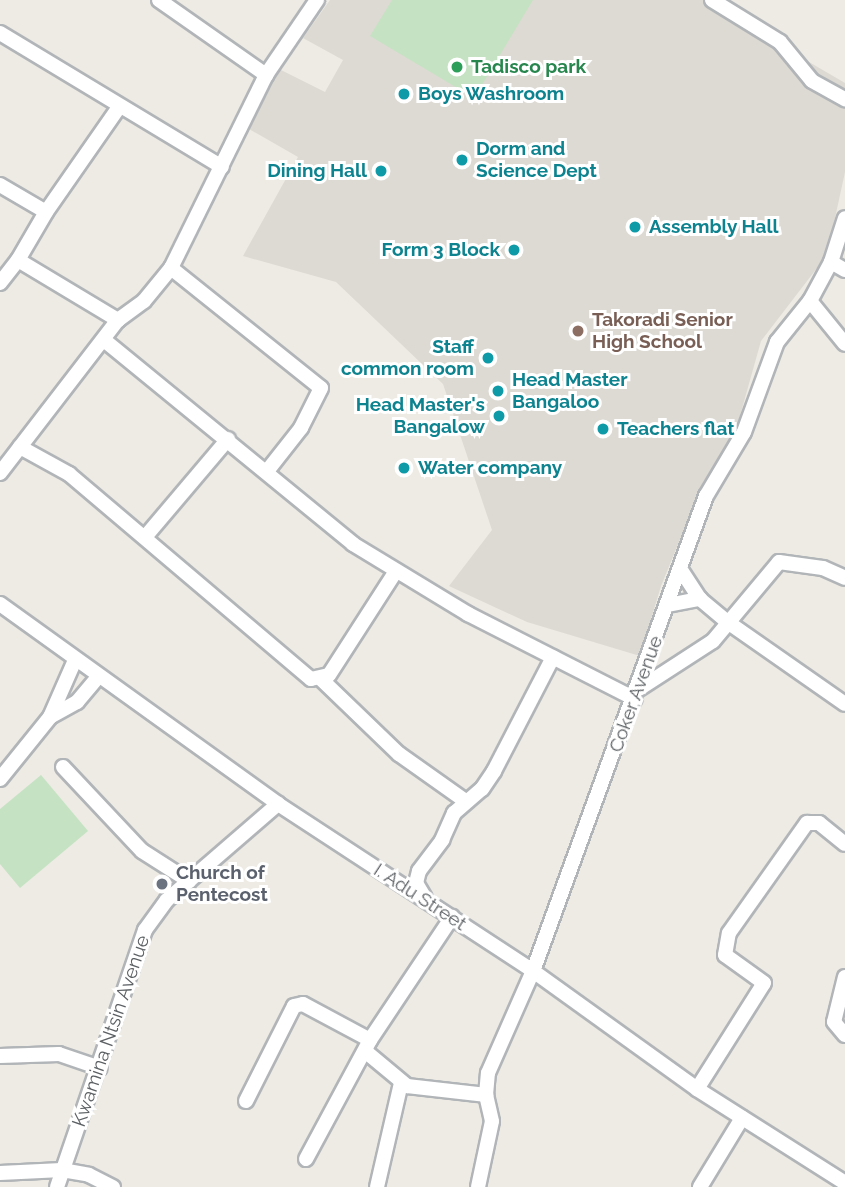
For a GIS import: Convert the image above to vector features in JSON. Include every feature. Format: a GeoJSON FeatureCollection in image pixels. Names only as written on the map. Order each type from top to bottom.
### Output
{"type":"FeatureCollection","features":[{"type":"Feature","properties":{"kind":"street"},"geometry":{"type":"LineString","coordinates":[[159,0],[176,5],[265,75]]}},
{"type":"Feature","properties":{"kind":"street"},"geometry":{"type":"LineString","coordinates":[[0,473],[118,320],[144,301],[171,268],[265,75],[317,0]]}},
{"type":"Feature","properties":{"kind":"street"},"geometry":{"type":"LineString","coordinates":[[712,0],[780,42],[811,81],[845,99]]}},
{"type":"Feature","properties":{"kind":"street"},"geometry":{"type":"LineString","coordinates":[[0,33],[222,167]]}},
{"type":"Feature","properties":{"kind":"street"},"geometry":{"type":"LineString","coordinates":[[0,283],[119,107]]}},
{"type":"Feature","properties":{"kind":"street"},"geometry":{"type":"LineString","coordinates":[[0,185],[46,212]]}},
{"type":"Feature","properties":{"kind":"street","name":"Coker Avenue"},"geometry":{"type":"LineString","coordinates":[[478,1187],[492,1121],[486,1095],[488,1073],[533,971],[637,694],[706,496],[744,432],[778,342],[810,301],[831,262],[845,218]]}},
{"type":"Feature","properties":{"kind":"street"},"geometry":{"type":"LineString","coordinates":[[18,260],[118,320]]}},
{"type":"Feature","properties":{"kind":"street"},"geometry":{"type":"LineString","coordinates":[[831,262],[845,270]]}},
{"type":"Feature","properties":{"kind":"street"},"geometry":{"type":"LineString","coordinates":[[171,268],[321,388],[301,428],[268,470]]}},
{"type":"Feature","properties":{"kind":"street"},"geometry":{"type":"LineString","coordinates":[[810,301],[845,344]]}},
{"type":"Feature","properties":{"kind":"street"},"geometry":{"type":"LineString","coordinates":[[104,340],[268,470],[353,544],[396,571],[553,657],[637,694],[703,650],[779,562],[823,568],[845,579]]}},
{"type":"Feature","properties":{"kind":"street"},"geometry":{"type":"LineString","coordinates":[[146,536],[228,439]]}},
{"type":"Feature","properties":{"kind":"street"},"geometry":{"type":"LineString","coordinates":[[20,447],[69,474],[146,536],[312,680],[322,680],[329,675],[396,571]]}},
{"type":"Feature","properties":{"kind":"street"},"geometry":{"type":"LineString","coordinates":[[681,570],[701,599],[729,623],[845,704]]}},
{"type":"Feature","properties":{"kind":"street"},"geometry":{"type":"LineString","coordinates":[[668,605],[701,599]]}},
{"type":"Feature","properties":{"kind":"street","name":"I. Adu Street"},"geometry":{"type":"LineString","coordinates":[[0,604],[278,804],[533,971],[696,1089],[845,1183]]}},
{"type":"Feature","properties":{"kind":"street"},"geometry":{"type":"LineString","coordinates":[[425,899],[416,883],[419,872],[464,800],[482,789],[494,771],[553,657]]}},
{"type":"Feature","properties":{"kind":"street"},"geometry":{"type":"LineString","coordinates":[[0,779],[50,717],[75,660]]}},
{"type":"Feature","properties":{"kind":"street"},"geometry":{"type":"LineString","coordinates":[[50,717],[77,702],[98,677]]}},
{"type":"Feature","properties":{"kind":"street"},"geometry":{"type":"LineString","coordinates":[[322,680],[399,754],[464,800]]}},
{"type":"Feature","properties":{"kind":"street"},"geometry":{"type":"LineString","coordinates":[[63,767],[142,851],[189,881]]}},
{"type":"Feature","properties":{"kind":"street","name":"Kwamina Ntsin Avenue"},"geometry":{"type":"LineString","coordinates":[[57,1187],[100,1068],[135,949],[153,916],[278,804]]}},
{"type":"Feature","properties":{"kind":"street"},"geometry":{"type":"LineString","coordinates":[[696,1089],[764,983],[724,955],[729,933],[807,823],[818,824],[845,844]]}},
{"type":"Feature","properties":{"kind":"street"},"geometry":{"type":"LineString","coordinates":[[306,1159],[368,1045],[452,917]]}},
{"type":"Feature","properties":{"kind":"street"},"geometry":{"type":"LineString","coordinates":[[845,976],[834,1023],[845,1035]]}},
{"type":"Feature","properties":{"kind":"street"},"geometry":{"type":"LineString","coordinates":[[246,1101],[294,1006],[303,1004],[368,1045],[401,1083],[427,1091],[486,1095]]}},
{"type":"Feature","properties":{"kind":"street"},"geometry":{"type":"LineString","coordinates":[[0,1056],[59,1054],[100,1068]]}},
{"type":"Feature","properties":{"kind":"street"},"geometry":{"type":"LineString","coordinates":[[377,1187],[401,1083]]}},
{"type":"Feature","properties":{"kind":"street"},"geometry":{"type":"LineString","coordinates":[[701,1187],[741,1118]]}},
{"type":"Feature","properties":{"kind":"street"},"geometry":{"type":"LineString","coordinates":[[0,1173],[62,1170],[89,1175],[113,1187]]}},
{"type":"Feature","properties":{"kind":"shaded area","name":"Takoradi Senior High School"},"geometry":{"type":"Polygon","coordinates":[[[330,0],[703,0],[845,83],[845,172],[827,255],[761,341],[736,430],[704,481],[661,586],[640,656],[527,622],[449,586],[492,530],[443,384],[336,282],[243,256],[298,157],[249,129],[279,69],[325,92],[343,60],[303,38],[330,0]]]}},
{"type":"Feature","properties":{"kind":"green space","name":"Tadisco park"},"geometry":{"type":"Polygon","coordinates":[[[392,0],[533,0],[474,98],[370,36],[392,0]]]}},
{"type":"Feature","properties":{"kind":"green space"},"geometry":{"type":"Polygon","coordinates":[[[41,775],[88,831],[20,888],[0,864],[0,809],[41,775]]]}},
{"type":"Feature","properties":{"kind":"place","name":"Tadisco park"},"geometry":{"type":"Point","coordinates":[457,67]}},
{"type":"Feature","properties":{"kind":"place","name":"Boys Washroom"},"geometry":{"type":"Point","coordinates":[404,94]}},
{"type":"Feature","properties":{"kind":"place","name":"Dorm and Science Dept"},"geometry":{"type":"Point","coordinates":[462,160]}},
{"type":"Feature","properties":{"kind":"place","name":"Dining Hall"},"geometry":{"type":"Point","coordinates":[381,171]}},
{"type":"Feature","properties":{"kind":"place","name":"Assembly Hall"},"geometry":{"type":"Point","coordinates":[635,227]}},
{"type":"Feature","properties":{"kind":"place","name":"Form 3 Block"},"geometry":{"type":"Point","coordinates":[514,250]}},
{"type":"Feature","properties":{"kind":"place","name":"Takoradi Senior High School"},"geometry":{"type":"Point","coordinates":[578,331]}},
{"type":"Feature","properties":{"kind":"place","name":"Staff common room"},"geometry":{"type":"Point","coordinates":[488,358]}},
{"type":"Feature","properties":{"kind":"place","name":"Head Master Bangaloo"},"geometry":{"type":"Point","coordinates":[498,391]}},
{"type":"Feature","properties":{"kind":"place","name":"Head Master's Bangalow"},"geometry":{"type":"Point","coordinates":[499,416]}},
{"type":"Feature","properties":{"kind":"place","name":"Teachers flat"},"geometry":{"type":"Point","coordinates":[603,429]}},
{"type":"Feature","properties":{"kind":"place","name":"Water company"},"geometry":{"type":"Point","coordinates":[404,468]}},
{"type":"Feature","properties":{"kind":"place","name":"Church of Pentecost"},"geometry":{"type":"Point","coordinates":[162,884]}}]}
